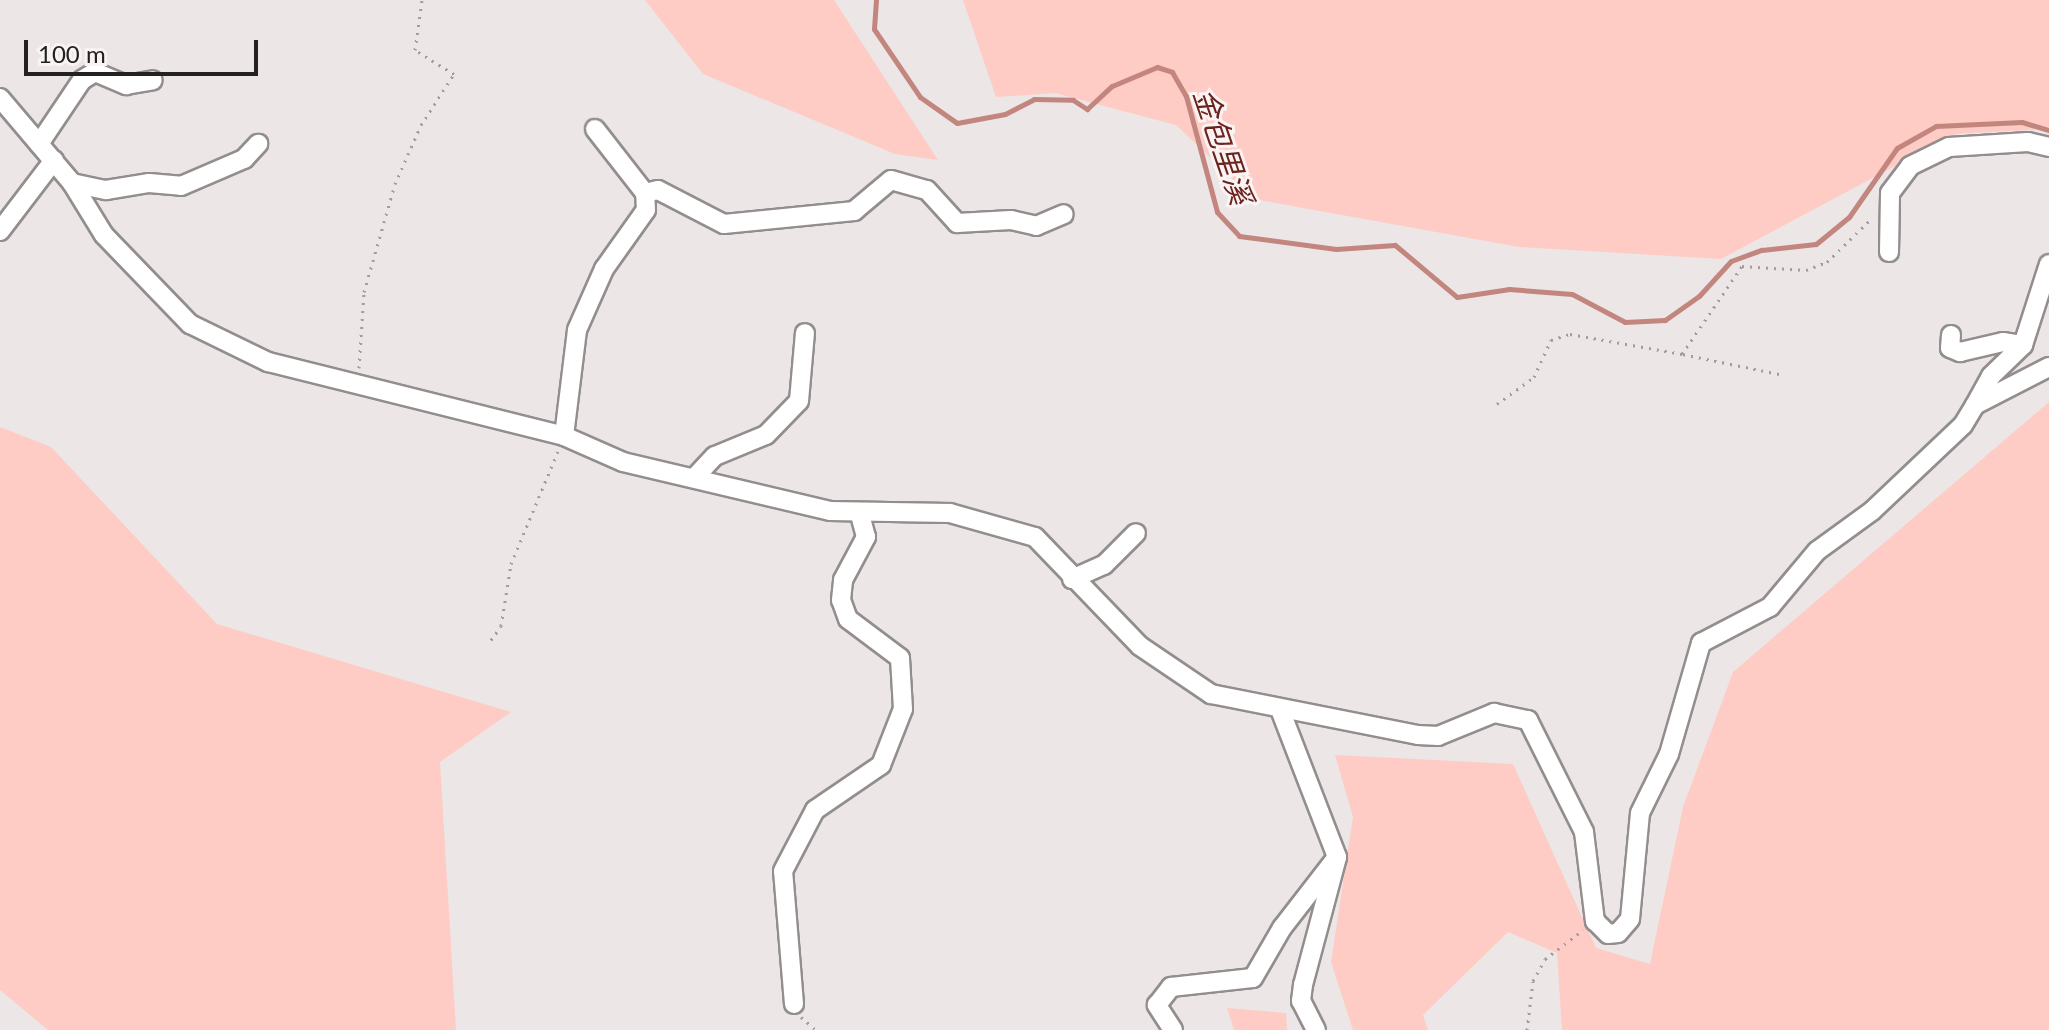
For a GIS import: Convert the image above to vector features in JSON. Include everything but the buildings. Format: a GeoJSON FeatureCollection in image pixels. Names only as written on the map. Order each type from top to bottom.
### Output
{"type":"FeatureCollection","features":[{"type":"Feature","properties":{"kind":"street"},"geometry":{"type":"LineString","coordinates":[[39,144],[82,80],[95,72],[126,85],[153,80]]}},
{"type":"Feature","properties":{"kind":"street"},"geometry":{"type":"LineString","coordinates":[[0,98],[72,183],[104,235],[190,324],[268,362],[358,388],[564,436],[623,462],[697,475],[860,514],[950,513],[1035,537],[1072,579],[1188,682],[1211,694],[1281,712],[1334,716],[1418,735],[1438,736],[1494,713],[1528,720],[1584,832],[1595,921],[1608,934],[1618,933],[1630,919],[1640,813],[1669,754],[1701,643],[1770,607],[1817,551],[1872,511],[1963,425],[1991,376],[2023,345],[2049,264]]}},
{"type":"Feature","properties":{"kind":"street"},"geometry":{"type":"LineString","coordinates":[[564,436],[577,330],[604,269],[646,210],[645,193],[595,129]]}},
{"type":"Feature","properties":{"kind":"street"},"geometry":{"type":"LineString","coordinates":[[1889,252],[1890,193],[1910,166],[1949,147],[2028,142],[2049,147]]}},
{"type":"Feature","properties":{"kind":"street"},"geometry":{"type":"LineString","coordinates":[[72,183],[106,190],[149,183],[181,186],[244,159],[258,144]]}},
{"type":"Feature","properties":{"kind":"street"},"geometry":{"type":"LineString","coordinates":[[0,231],[54,160]]}},
{"type":"Feature","properties":{"kind":"street"},"geometry":{"type":"LineString","coordinates":[[645,193],[658,190],[724,224],[854,211],[891,180],[927,190],[957,223],[1011,220],[1036,226],[1064,214]]}},
{"type":"Feature","properties":{"kind":"street"},"geometry":{"type":"LineString","coordinates":[[697,475],[715,456],[766,435],[799,401],[805,333]]}},
{"type":"Feature","properties":{"kind":"street"},"geometry":{"type":"LineString","coordinates":[[1951,335],[1950,348],[1960,352],[1993,343],[2023,345]]}},
{"type":"Feature","properties":{"kind":"street"},"geometry":{"type":"LineString","coordinates":[[1975,405],[2049,367]]}},
{"type":"Feature","properties":{"kind":"street"},"geometry":{"type":"LineString","coordinates":[[794,1004],[783,871],[815,810],[881,765],[903,709],[900,658],[848,619],[841,600],[843,580],[866,537],[860,514]]}},
{"type":"Feature","properties":{"kind":"street"},"geometry":{"type":"LineString","coordinates":[[1072,579],[1104,565],[1136,533]]}},
{"type":"Feature","properties":{"kind":"street"},"geometry":{"type":"LineString","coordinates":[[1281,712],[1337,857],[1301,1001],[1316,1030]]}},
{"type":"Feature","properties":{"kind":"street"},"geometry":{"type":"LineString","coordinates":[[1173,1030],[1157,1005],[1171,987],[1253,978],[1282,928],[1337,857]]}},
{"type":"Feature","properties":{"kind":"path"},"geometry":{"type":"LineString","coordinates":[[358,388],[364,292],[395,184],[421,125],[454,74],[415,50],[422,0]]}},
{"type":"Feature","properties":{"kind":"path"},"geometry":{"type":"LineString","coordinates":[[1682,354],[1742,266],[1806,270],[1827,262],[1859,237],[1890,193]]}},
{"type":"Feature","properties":{"kind":"path"},"geometry":{"type":"LineString","coordinates":[[1497,404],[1534,377],[1551,340],[1570,334],[1779,374]]}},
{"type":"Feature","properties":{"kind":"path"},"geometry":{"type":"LineString","coordinates":[[491,640],[501,626],[511,564],[564,436]]}},
{"type":"Feature","properties":{"kind":"path"},"geometry":{"type":"LineString","coordinates":[[1527,1030],[1533,981],[1545,959],[1595,921]]}},
{"type":"Feature","properties":{"kind":"shaded area"},"geometry":{"type":"Polygon","coordinates":[[[645,0],[834,0],[938,160],[895,154],[703,74],[645,0]]]}},
{"type":"Feature","properties":{"kind":"shaded area"},"geometry":{"type":"Polygon","coordinates":[[[963,0],[2049,0],[2049,129],[1955,134],[1721,259],[1519,247],[1254,199],[1176,125],[1055,93],[996,97],[963,0]]]}},
{"type":"Feature","properties":{"kind":"shaded area"},"geometry":{"type":"Polygon","coordinates":[[[2049,402],[2049,1030],[1562,1030],[1557,953],[1508,932],[1423,1015],[1428,1030],[1353,1030],[1331,962],[1353,817],[1335,755],[1513,764],[1596,948],[1650,964],[1683,807],[1733,672],[2049,402]]]}},
{"type":"Feature","properties":{"kind":"shaded area"},"geometry":{"type":"Polygon","coordinates":[[[0,427],[51,447],[217,624],[511,712],[440,762],[456,1030],[48,1030],[0,990],[0,427]]]}},
{"type":"Feature","properties":{"kind":"shaded area"},"geometry":{"type":"Polygon","coordinates":[[[1227,1008],[1286,1013],[1287,1030],[1234,1030],[1227,1008]]]}},
{"type":"Feature","properties":{"kind":"waterway","name":"金包里溪"},"geometry":{"type":"LineString","coordinates":[[876,0],[874,29],[920,97],[957,123],[1005,114],[1034,99],[1073,100],[1087,109],[1112,86],[1157,67],[1172,72],[1186,96],[1217,212],[1239,236],[1336,249],[1395,245],[1457,297],[1509,289],[1572,294],[1625,322],[1665,320],[1699,296],[1731,261],[1762,250],[1816,244],[1849,217],[1897,148],[1936,126],[2022,122],[2049,130]]}}]}
